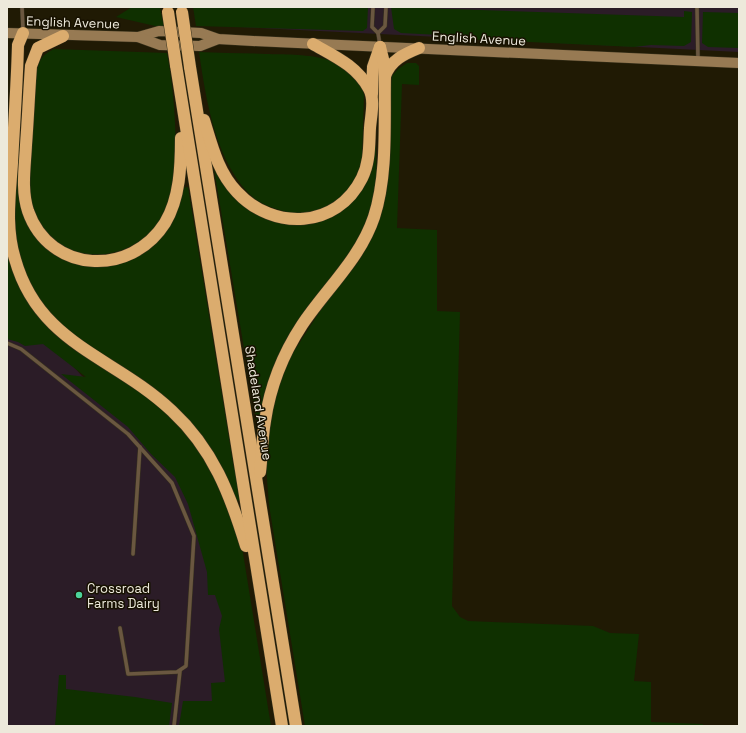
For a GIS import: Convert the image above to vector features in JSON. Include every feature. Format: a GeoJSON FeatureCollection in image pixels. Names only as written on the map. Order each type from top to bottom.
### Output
{"type":"FeatureCollection","features":[{"type":"Feature","properties":{"kind":"highway"},"geometry":{"type":"LineString","coordinates":[[167,10],[282,726]]}},
{"type":"Feature","properties":{"kind":"highway"},"geometry":{"type":"LineString","coordinates":[[182,10],[192,84],[218,162],[229,182],[243,198],[256,208],[271,215],[292,219],[311,217],[335,208],[356,189],[363,177],[369,157],[373,67],[380,46]]}},
{"type":"Feature","properties":{"kind":"highway"},"geometry":{"type":"LineString","coordinates":[[23,33],[28,44],[31,66]]}},
{"type":"Feature","properties":{"kind":"highway"},"geometry":{"type":"LineString","coordinates":[[23,33],[18,45],[8,220],[12,248],[23,281],[39,309],[57,330],[79,347],[151,393],[175,414],[198,441],[214,464],[229,493],[259,587]]}},
{"type":"Feature","properties":{"kind":"highway"},"geometry":{"type":"LineString","coordinates":[[63,36],[38,48],[33,57],[31,66],[24,184],[26,202],[33,222],[46,239],[63,252],[86,260],[106,261],[130,254],[152,239],[167,219],[175,198],[180,165],[181,96]]}},
{"type":"Feature","properties":{"kind":"highway"},"geometry":{"type":"LineString","coordinates":[[313,44],[349,64],[364,80],[372,96]]}},
{"type":"Feature","properties":{"kind":"highway"},"geometry":{"type":"LineString","coordinates":[[7,46],[15,59],[17,68]]}},
{"type":"Feature","properties":{"kind":"highway"},"geometry":{"type":"LineString","coordinates":[[258,485],[266,413],[281,366],[302,325],[359,250],[374,218],[382,180],[385,76],[380,46]]}},
{"type":"Feature","properties":{"kind":"highway"},"geometry":{"type":"LineString","coordinates":[[385,76],[388,69],[400,56],[419,48]]}},
{"type":"Feature","properties":{"kind":"highway","name":"Shadeland Avenue"},"geometry":{"type":"LineString","coordinates":[[192,84],[296,726]]}},
{"type":"Feature","properties":{"kind":"street","name":"English Avenue"},"geometry":{"type":"LineString","coordinates":[[7,33],[63,36],[138,37],[160,45],[200,46],[218,39],[739,63]]}},
{"type":"Feature","properties":{"kind":"lane"},"geometry":{"type":"LineString","coordinates":[[22,7],[23,33]]}},
{"type":"Feature","properties":{"kind":"lane"},"geometry":{"type":"LineString","coordinates":[[373,7],[372,27],[378,33],[380,46]]}},
{"type":"Feature","properties":{"kind":"lane"},"geometry":{"type":"LineString","coordinates":[[378,33],[385,26],[386,7]]}},
{"type":"Feature","properties":{"kind":"lane"},"geometry":{"type":"LineString","coordinates":[[698,7],[698,61]]}},
{"type":"Feature","properties":{"kind":"lane"},"geometry":{"type":"LineString","coordinates":[[7,343],[21,349],[128,434],[172,483],[194,536],[186,666],[180,671],[128,674],[120,628]]}},
{"type":"Feature","properties":{"kind":"lane"},"geometry":{"type":"LineString","coordinates":[[133,554],[140,447]]}},
{"type":"Feature","properties":{"kind":"lane"},"geometry":{"type":"LineString","coordinates":[[174,726],[180,671]]}},
{"type":"Feature","properties":{"kind":"shaded area"},"geometry":{"type":"Polygon","coordinates":[[[233,7],[739,7],[739,52],[240,27],[239,14],[233,7]]]}},
{"type":"Feature","properties":{"kind":"shaded area"},"geometry":{"type":"Polygon","coordinates":[[[7,326],[37,327],[82,376],[157,436],[200,491],[251,726],[7,726],[7,326]]]}},
{"type":"Feature","properties":{"kind":"green space"},"geometry":{"type":"Polygon","coordinates":[[[132,7],[160,7],[164,28],[116,17],[132,7]]]}},
{"type":"Feature","properties":{"kind":"green space"},"geometry":{"type":"Polygon","coordinates":[[[193,7],[368,7],[367,28],[363,31],[196,26],[193,7]]]}},
{"type":"Feature","properties":{"kind":"green space"},"geometry":{"type":"Polygon","coordinates":[[[391,7],[684,17],[684,11],[692,12],[691,42],[684,46],[651,45],[634,47],[464,39],[440,35],[401,33],[394,29],[391,7]]]}},
{"type":"Feature","properties":{"kind":"green space"},"geometry":{"type":"Polygon","coordinates":[[[703,12],[739,13],[739,48],[708,47],[702,43],[703,12]]]}},
{"type":"Feature","properties":{"kind":"green space"},"geometry":{"type":"Polygon","coordinates":[[[54,49],[167,53],[172,90],[175,133],[174,175],[170,194],[165,210],[153,229],[137,243],[118,251],[98,254],[78,252],[59,244],[43,231],[30,205],[29,184],[36,75],[38,66],[43,56],[54,49]]]}},
{"type":"Feature","properties":{"kind":"green space"},"geometry":{"type":"Polygon","coordinates":[[[199,52],[310,56],[338,63],[350,71],[359,81],[364,95],[362,160],[360,168],[348,190],[336,201],[321,209],[302,213],[292,213],[279,210],[265,205],[255,199],[242,185],[231,169],[222,151],[215,131],[205,91],[199,52]]]}},
{"type":"Feature","properties":{"kind":"green space"},"geometry":{"type":"Polygon","coordinates":[[[407,63],[416,63],[419,66],[419,85],[402,84],[397,228],[437,230],[437,311],[460,312],[452,606],[460,617],[468,621],[593,626],[610,633],[639,634],[634,681],[651,682],[651,722],[703,724],[703,726],[305,726],[269,505],[266,466],[267,442],[275,398],[289,359],[324,305],[359,261],[372,237],[392,76],[398,69],[407,63]]]}},
{"type":"Feature","properties":{"kind":"green space"},"geometry":{"type":"Polygon","coordinates":[[[18,145],[20,145],[33,231],[79,262],[92,266],[115,264],[142,253],[159,236],[171,214],[182,188],[188,187],[234,469],[237,469],[241,500],[235,501],[206,444],[42,308],[17,254],[13,216],[18,145]]]}},
{"type":"Feature","properties":{"kind":"green space"},"geometry":{"type":"Polygon","coordinates":[[[376,146],[377,189],[363,234],[314,304],[261,420],[256,420],[214,169],[259,215],[269,220],[281,223],[339,211],[374,147],[376,146]]]}},
{"type":"Feature","properties":{"kind":"green space"},"geometry":{"type":"Polygon","coordinates":[[[7,242],[36,313],[52,332],[73,349],[141,392],[183,428],[214,472],[242,547],[271,726],[179,726],[183,701],[212,701],[211,683],[225,682],[219,629],[222,616],[215,595],[208,595],[207,572],[188,504],[175,477],[151,454],[128,427],[61,374],[86,377],[43,344],[25,346],[7,339],[7,242]]]}},
{"type":"Feature","properties":{"kind":"green space"},"geometry":{"type":"Polygon","coordinates":[[[59,675],[66,675],[66,689],[172,703],[169,726],[55,726],[59,675]]]}},
{"type":"Feature","properties":{"kind":"place","name":"Crossroad Farms Dairy"},"geometry":{"type":"Point","coordinates":[79,595]}}]}
